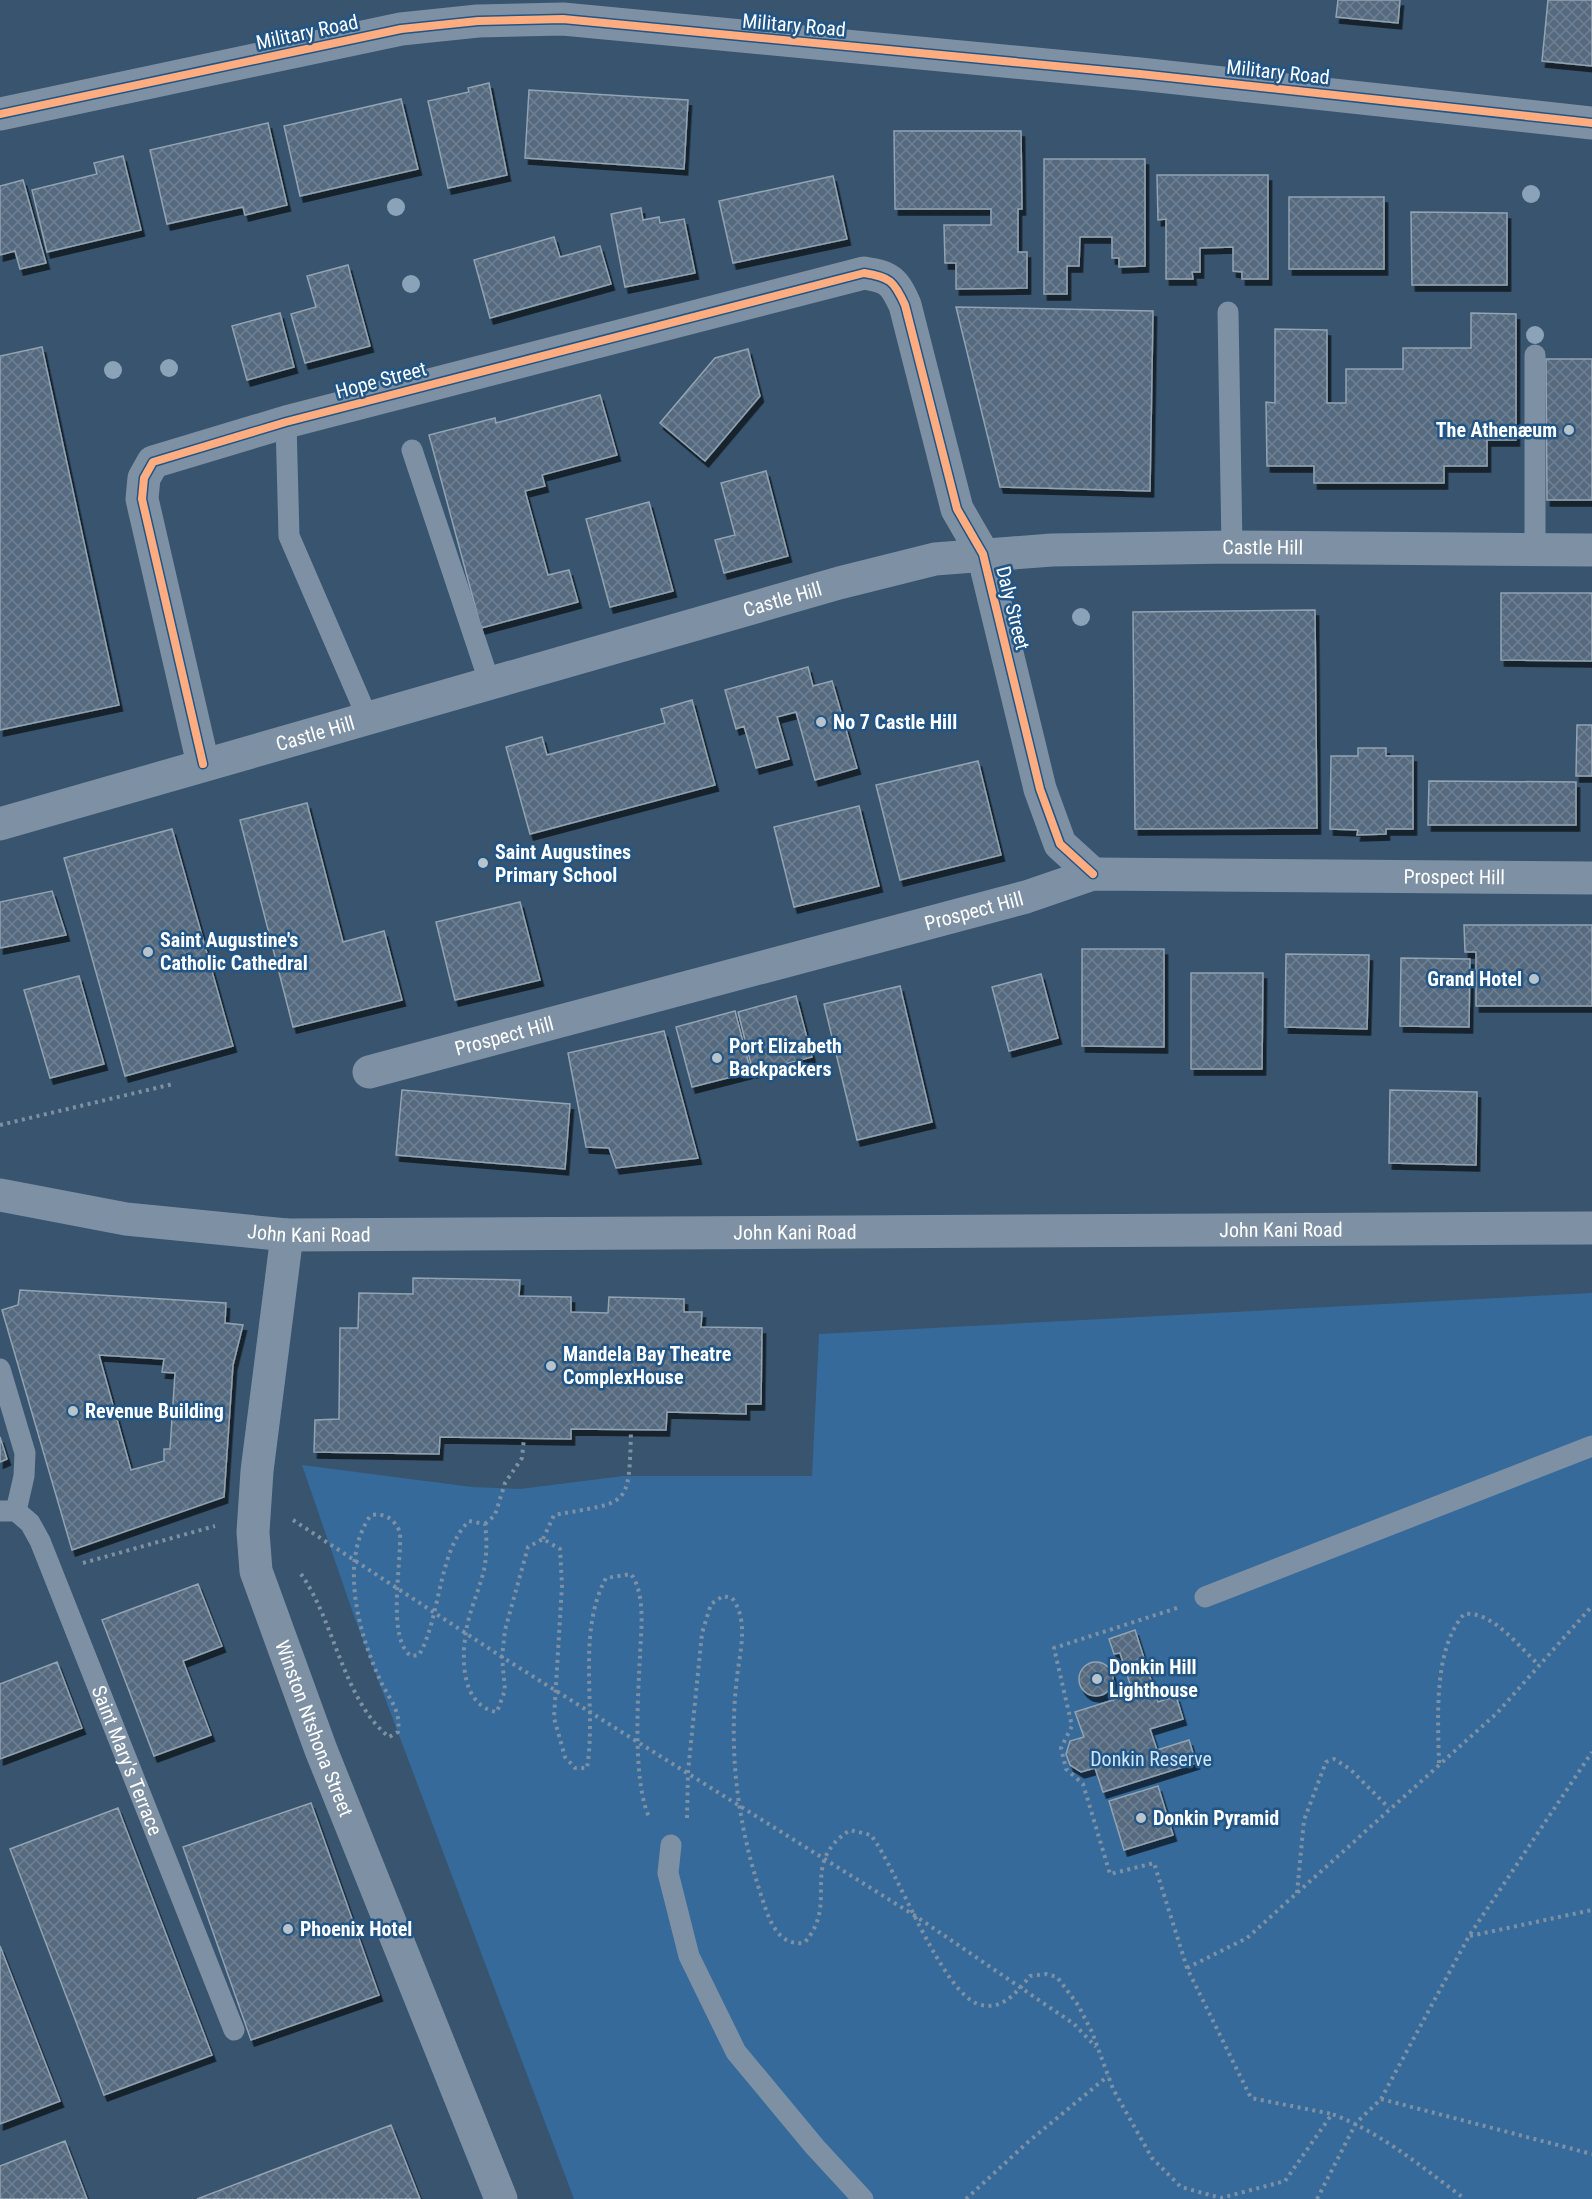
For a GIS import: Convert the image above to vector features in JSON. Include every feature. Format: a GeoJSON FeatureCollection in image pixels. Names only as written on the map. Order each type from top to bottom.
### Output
{"type":"FeatureCollection","features":[{"type":"Feature","properties":{"kind":"street","name":"Military Road"},"geometry":{"type":"LineString","coordinates":[[3,106],[401,29],[478,21],[563,19],[1128,73],[1592,123]]}},
{"type":"Feature","properties":{"kind":"street","name":"Hope Street"},"geometry":{"type":"LineString","coordinates":[[203,764],[142,499],[144,478],[153,462],[286,422],[848,275],[864,273],[884,276],[896,285],[905,305]]}},
{"type":"Feature","properties":{"kind":"street","name":"Daly Street"},"geometry":{"type":"LineString","coordinates":[[905,305],[957,509],[983,554],[1040,789],[1060,844],[1093,874]]}},
{"type":"Feature","properties":{"kind":"street","name":"Castle Hill"},"geometry":{"type":"LineString","coordinates":[[0,824],[839,583],[935,559],[983,554],[1233,547],[1592,550]]}},
{"type":"Feature","properties":{"kind":"street","name":"Prospect Hill"},"geometry":{"type":"LineString","coordinates":[[369,1072],[1026,897],[1093,874],[1592,878]]}},
{"type":"Feature","properties":{"kind":"street","name":"John Kani Road"},"geometry":{"type":"LineString","coordinates":[[0,1195],[126,1219],[287,1235],[1592,1228]]}},
{"type":"Feature","properties":{"kind":"street","name":"Winston Ntshona Street"},"geometry":{"type":"LineString","coordinates":[[287,1235],[256,1471],[253,1532],[256,1571],[321,1750],[501,2199]]}},
{"type":"Feature","properties":{"kind":"lane"},"geometry":{"type":"LineString","coordinates":[[1228,312],[1233,547]]}},
{"type":"Feature","properties":{"kind":"lane"},"geometry":{"type":"LineString","coordinates":[[1535,355],[1535,550]]}},
{"type":"Feature","properties":{"kind":"lane"},"geometry":{"type":"LineString","coordinates":[[286,422],[289,536],[368,719]]}},
{"type":"Feature","properties":{"kind":"lane"},"geometry":{"type":"LineString","coordinates":[[412,450],[490,684]]}},
{"type":"Feature","properties":{"kind":"lane"},"geometry":{"type":"LineString","coordinates":[[0,1369],[24,1453],[24,1476],[8,1511]]}},
{"type":"Feature","properties":{"kind":"lane"},"geometry":{"type":"LineString","coordinates":[[1205,1598],[1592,1446]]}},
{"type":"Feature","properties":{"kind":"lane","name":"Saint Mary's Terrace"},"geometry":{"type":"LineString","coordinates":[[8,1511],[30,1523],[52,1572],[234,2030]]}},
{"type":"Feature","properties":{"kind":"lane"},"geometry":{"type":"LineString","coordinates":[[671,1845],[668,1873],[689,1956],[736,2052],[815,2147],[864,2199]]}},
{"type":"Feature","properties":{"kind":"path"},"geometry":{"type":"LineString","coordinates":[[0,1125],[173,1084]]}},
{"type":"Feature","properties":{"kind":"path"},"geometry":{"type":"LineString","coordinates":[[485,1524],[487,1545],[484,1570],[465,1632],[465,1677],[474,1702],[486,1710],[497,1712],[505,1689],[502,1657],[510,1606],[528,1547],[543,1539],[554,1515],[606,1507],[620,1500],[627,1490],[631,1430]]}},
{"type":"Feature","properties":{"kind":"path"},"geometry":{"type":"LineString","coordinates":[[485,1524],[495,1515],[505,1483],[522,1458],[524,1438]]}},
{"type":"Feature","properties":{"kind":"path"},"geometry":{"type":"LineString","coordinates":[[299,1571],[316,1595],[342,1662],[372,1723],[389,1737],[398,1732],[400,1718],[378,1673],[359,1625],[355,1592],[356,1561],[363,1527],[371,1515],[381,1514],[395,1522],[400,1532],[402,1557],[398,1589],[398,1634],[404,1650],[411,1656],[419,1655],[429,1638],[433,1612],[457,1532],[469,1521],[485,1524]]}},
{"type":"Feature","properties":{"kind":"path"},"geometry":{"type":"LineString","coordinates":[[52,1572],[225,1523]]}},
{"type":"Feature","properties":{"kind":"path"},"geometry":{"type":"LineString","coordinates":[[298,1525],[502,1657],[917,1917],[1074,2024],[1098,2050]]}},
{"type":"Feature","properties":{"kind":"path"},"geometry":{"type":"LineString","coordinates":[[543,1539],[560,1549],[562,1585],[554,1718],[565,1757],[575,1768],[587,1768],[590,1712],[588,1682],[598,1593],[606,1578],[632,1574],[639,1585],[641,1628],[638,1741],[644,1808],[659,1837],[671,1845],[678,1842],[688,1815],[688,1772],[702,1634],[711,1604],[723,1596],[732,1598],[739,1607],[742,1625],[734,1702],[737,1805],[749,1858],[770,1922],[781,1938],[794,1944],[804,1943],[819,1922],[823,1859],[831,1845],[850,1830],[871,1835],[883,1852],[929,1944],[962,1994],[979,2004],[998,2005],[1012,1997],[1030,1976],[1046,1974],[1058,1977],[1078,2005],[1108,2076],[1152,2158],[1181,2187],[1221,2198],[1285,2181],[1332,2114]]}},
{"type":"Feature","properties":{"kind":"path"},"geometry":{"type":"LineString","coordinates":[[1205,1598],[1134,1624],[1054,1648],[1072,1726],[1061,1748],[1065,1769],[1083,1784],[1110,1874],[1154,1863],[1187,1968],[1251,2098],[1332,2114],[1356,2123],[1402,2152],[1465,2199]]}},
{"type":"Feature","properties":{"kind":"path"},"geometry":{"type":"LineString","coordinates":[[1187,1968],[1247,1938],[1497,1713],[1592,1606]]}},
{"type":"Feature","properties":{"kind":"path"},"geometry":{"type":"LineString","coordinates":[[1439,1764],[1438,1705],[1446,1648],[1457,1622],[1464,1614],[1475,1613],[1490,1621],[1539,1665]]}},
{"type":"Feature","properties":{"kind":"path"},"geometry":{"type":"LineString","coordinates":[[1317,2199],[1356,2123],[1381,2098],[1469,1936],[1592,1752]]}},
{"type":"Feature","properties":{"kind":"path"},"geometry":{"type":"LineString","coordinates":[[1297,1893],[1304,1820],[1326,1762],[1334,1759],[1350,1769],[1389,1808]]}},
{"type":"Feature","properties":{"kind":"path"},"geometry":{"type":"LineString","coordinates":[[1469,1936],[1592,1910]]}},
{"type":"Feature","properties":{"kind":"path"},"geometry":{"type":"LineString","coordinates":[[966,2199],[1028,2142],[1108,2076]]}},
{"type":"Feature","properties":{"kind":"path"},"geometry":{"type":"LineString","coordinates":[[1381,2098],[1592,2154]]}},
{"type":"Feature","properties":{"kind":"green space","name":"Donkin Reserve"},"geometry":{"type":"Polygon","coordinates":[[[1592,1293],[1592,2199],[574,2199],[354,1616],[302,1465],[472,1487],[520,1489],[623,1476],[812,1476],[819,1334],[1592,1293]]]}},
{"type":"Feature","properties":{"kind":"building"},"geometry":{"type":"Polygon","coordinates":[[[1338,0],[1400,0],[1398,23],[1336,17],[1338,0]]]}},
{"type":"Feature","properties":{"kind":"building"},"geometry":{"type":"Polygon","coordinates":[[[1548,0],[1592,0],[1592,66],[1542,61],[1548,0]]]}},
{"type":"Feature","properties":{"kind":"building"},"geometry":{"type":"Polygon","coordinates":[[[489,83],[507,175],[448,188],[428,101],[469,92],[468,88],[489,83]]]}},
{"type":"Feature","properties":{"kind":"building"},"geometry":{"type":"Polygon","coordinates":[[[529,90],[688,100],[684,169],[525,158],[529,90]]]}},
{"type":"Feature","properties":{"kind":"building"},"geometry":{"type":"Polygon","coordinates":[[[401,99],[418,169],[300,196],[284,126],[401,99]]]}},
{"type":"Feature","properties":{"kind":"building"},"geometry":{"type":"Polygon","coordinates":[[[268,123],[287,205],[245,215],[243,207],[167,224],[150,150],[268,123]]]}},
{"type":"Feature","properties":{"kind":"building"},"geometry":{"type":"Polygon","coordinates":[[[894,131],[1021,131],[1022,209],[1018,209],[1018,252],[1027,252],[1027,288],[956,289],[956,263],[945,263],[944,225],[991,225],[991,209],[895,209],[894,131]]]}},
{"type":"Feature","properties":{"kind":"building"},"geometry":{"type":"Polygon","coordinates":[[[123,156],[141,230],[47,252],[32,190],[97,174],[94,163],[123,156]]]}},
{"type":"Feature","properties":{"kind":"building"},"geometry":{"type":"Polygon","coordinates":[[[1044,159],[1145,159],[1145,266],[1119,267],[1119,258],[1112,258],[1112,237],[1080,237],[1079,266],[1067,266],[1067,294],[1044,294],[1044,159]]]}},
{"type":"Feature","properties":{"kind":"building"},"geometry":{"type":"Polygon","coordinates":[[[1157,175],[1268,175],[1268,279],[1242,279],[1242,272],[1233,271],[1233,247],[1200,248],[1200,272],[1192,272],[1193,279],[1166,279],[1166,219],[1158,220],[1157,175]]]}},
{"type":"Feature","properties":{"kind":"building"},"geometry":{"type":"Polygon","coordinates":[[[833,176],[847,239],[733,263],[719,201],[833,176]]]}},
{"type":"Feature","properties":{"kind":"building"},"geometry":{"type":"Polygon","coordinates":[[[23,180],[46,263],[20,269],[15,251],[0,255],[0,186],[23,180]]]}},
{"type":"Feature","properties":{"kind":"building"},"geometry":{"type":"Polygon","coordinates":[[[1289,197],[1384,197],[1384,269],[1289,269],[1289,197]]]}},
{"type":"Feature","properties":{"kind":"building"},"geometry":{"type":"Polygon","coordinates":[[[641,208],[643,220],[659,217],[660,223],[684,219],[695,273],[625,287],[611,214],[641,208]]]}},
{"type":"Feature","properties":{"kind":"building"},"geometry":{"type":"Polygon","coordinates":[[[1411,212],[1507,213],[1507,285],[1412,285],[1411,212]]]}},
{"type":"Feature","properties":{"kind":"building"},"geometry":{"type":"Polygon","coordinates":[[[554,237],[560,257],[600,246],[611,284],[490,318],[474,260],[554,237]]]}},
{"type":"Feature","properties":{"kind":"building"},"geometry":{"type":"Polygon","coordinates":[[[348,265],[370,346],[305,363],[291,314],[316,307],[307,276],[348,265]]]}},
{"type":"Feature","properties":{"kind":"building"},"geometry":{"type":"Polygon","coordinates":[[[956,307],[1153,311],[1150,491],[1000,487],[956,307]]]}},
{"type":"Feature","properties":{"kind":"building"},"geometry":{"type":"Polygon","coordinates":[[[280,313],[294,367],[247,380],[232,326],[280,313]]]}},
{"type":"Feature","properties":{"kind":"building"},"geometry":{"type":"Polygon","coordinates":[[[1471,313],[1516,314],[1516,440],[1487,440],[1487,466],[1444,466],[1444,483],[1314,483],[1314,466],[1267,466],[1266,402],[1275,403],[1275,329],[1327,330],[1327,403],[1346,403],[1346,369],[1403,369],[1403,348],[1471,348],[1471,313]]]}},
{"type":"Feature","properties":{"kind":"building"},"geometry":{"type":"Polygon","coordinates":[[[42,347],[119,705],[0,730],[0,356],[42,347]]]}},
{"type":"Feature","properties":{"kind":"building"},"geometry":{"type":"Polygon","coordinates":[[[748,349],[760,396],[705,461],[660,423],[715,358],[748,349]]]}},
{"type":"Feature","properties":{"kind":"building","name":"The Athenæum"},"geometry":{"type":"Polygon","coordinates":[[[1546,359],[1592,359],[1592,500],[1547,500],[1546,359]]]}},
{"type":"Feature","properties":{"kind":"building"},"geometry":{"type":"Polygon","coordinates":[[[600,395],[617,455],[542,475],[545,486],[525,491],[548,575],[569,570],[578,602],[481,628],[429,435],[495,418],[496,423],[600,395]]]}},
{"type":"Feature","properties":{"kind":"building"},"geometry":{"type":"Polygon","coordinates":[[[766,471],[788,556],[724,573],[715,540],[735,535],[721,483],[766,471]]]}},
{"type":"Feature","properties":{"kind":"building"},"geometry":{"type":"Polygon","coordinates":[[[649,502],[673,591],[610,607],[586,519],[649,502]]]}},
{"type":"Feature","properties":{"kind":"building"},"geometry":{"type":"Polygon","coordinates":[[[1501,593],[1592,593],[1592,661],[1501,660],[1501,593]]]}},
{"type":"Feature","properties":{"kind":"building"},"geometry":{"type":"Polygon","coordinates":[[[1315,610],[1317,828],[1135,829],[1133,612],[1315,610]]]}},
{"type":"Feature","properties":{"kind":"building","name":"No 7 Castle Hill"},"geometry":{"type":"Polygon","coordinates":[[[808,667],[813,686],[832,681],[857,768],[815,780],[796,712],[777,717],[789,759],[756,768],[744,726],[736,729],[725,690],[808,667]]]}},
{"type":"Feature","properties":{"kind":"building"},"geometry":{"type":"Polygon","coordinates":[[[692,700],[715,785],[530,834],[506,747],[542,737],[547,755],[665,723],[661,709],[692,700]]]}},
{"type":"Feature","properties":{"kind":"building"},"geometry":{"type":"Polygon","coordinates":[[[1577,725],[1592,725],[1592,776],[1576,776],[1577,725]]]}},
{"type":"Feature","properties":{"kind":"building"},"geometry":{"type":"Polygon","coordinates":[[[1358,748],[1386,748],[1386,756],[1413,756],[1413,829],[1386,829],[1386,834],[1357,835],[1358,830],[1330,829],[1331,756],[1358,756],[1358,748]]]}},
{"type":"Feature","properties":{"kind":"building"},"geometry":{"type":"Polygon","coordinates":[[[978,761],[1001,855],[900,880],[876,785],[978,761]]]}},
{"type":"Feature","properties":{"kind":"building"},"geometry":{"type":"Polygon","coordinates":[[[1429,781],[1576,782],[1576,825],[1428,825],[1429,781]]]}},
{"type":"Feature","properties":{"kind":"building"},"geometry":{"type":"Polygon","coordinates":[[[307,803],[343,942],[384,931],[402,1000],[293,1027],[240,820],[307,803]]]}},
{"type":"Feature","properties":{"kind":"building"},"geometry":{"type":"Polygon","coordinates":[[[859,806],[879,886],[794,907],[774,827],[859,806]]]}},
{"type":"Feature","properties":{"kind":"building","name":"Saint Augustine's Catholic Cathedral"},"geometry":{"type":"Polygon","coordinates":[[[172,829],[233,1046],[125,1076],[64,858],[172,829]]]}},
{"type":"Feature","properties":{"kind":"building"},"geometry":{"type":"Polygon","coordinates":[[[52,891],[66,935],[0,948],[0,902],[52,891]]]}},
{"type":"Feature","properties":{"kind":"building"},"geometry":{"type":"Polygon","coordinates":[[[520,902],[540,980],[455,1000],[436,922],[520,902]]]}},
{"type":"Feature","properties":{"kind":"building","name":"Grand Hotel"},"geometry":{"type":"Polygon","coordinates":[[[1464,925],[1592,925],[1592,1006],[1476,1006],[1476,952],[1465,952],[1464,925]]]}},
{"type":"Feature","properties":{"kind":"building"},"geometry":{"type":"Polygon","coordinates":[[[1082,949],[1164,949],[1164,1047],[1082,1046],[1082,949]]]}},
{"type":"Feature","properties":{"kind":"building"},"geometry":{"type":"Polygon","coordinates":[[[1286,954],[1369,955],[1367,1029],[1285,1027],[1286,954]]]}},
{"type":"Feature","properties":{"kind":"building"},"geometry":{"type":"Polygon","coordinates":[[[1401,958],[1470,959],[1469,1027],[1400,1026],[1401,958]]]}},
{"type":"Feature","properties":{"kind":"building"},"geometry":{"type":"Polygon","coordinates":[[[1191,973],[1263,973],[1262,1069],[1191,1069],[1191,973]]]}},
{"type":"Feature","properties":{"kind":"building"},"geometry":{"type":"Polygon","coordinates":[[[1041,974],[1058,1038],[1009,1051],[992,987],[1041,974]]]}},
{"type":"Feature","properties":{"kind":"building"},"geometry":{"type":"Polygon","coordinates":[[[79,976],[104,1064],[50,1078],[24,990],[79,976]]]}},
{"type":"Feature","properties":{"kind":"building"},"geometry":{"type":"Polygon","coordinates":[[[900,986],[932,1122],[857,1140],[824,1004],[900,986]]]}},
{"type":"Feature","properties":{"kind":"building"},"geometry":{"type":"Polygon","coordinates":[[[796,996],[812,1057],[753,1072],[738,1012],[796,996]]]}},
{"type":"Feature","properties":{"kind":"building"},"geometry":{"type":"Polygon","coordinates":[[[735,1011],[751,1072],[692,1087],[676,1027],[735,1011]]]}},
{"type":"Feature","properties":{"kind":"building"},"geometry":{"type":"Polygon","coordinates":[[[664,1031],[698,1158],[616,1168],[609,1148],[586,1147],[568,1053],[664,1031]]]}},
{"type":"Feature","properties":{"kind":"building"},"geometry":{"type":"Polygon","coordinates":[[[402,1090],[570,1104],[565,1169],[396,1155],[402,1090]]]}},
{"type":"Feature","properties":{"kind":"building"},"geometry":{"type":"Polygon","coordinates":[[[1390,1090],[1477,1092],[1476,1165],[1389,1163],[1390,1090]]]}},
{"type":"Feature","properties":{"kind":"building","name":"Mandela Bay Theatre ComplexHouse"},"geometry":{"type":"Polygon","coordinates":[[[413,1278],[520,1280],[519,1296],[571,1297],[571,1312],[608,1313],[609,1297],[684,1299],[684,1312],[702,1312],[701,1327],[762,1328],[761,1404],[746,1404],[746,1414],[667,1412],[666,1430],[571,1429],[571,1439],[440,1437],[439,1454],[314,1452],[315,1420],[339,1419],[340,1328],[358,1328],[359,1293],[413,1294],[413,1278]]]}},
{"type":"Feature","properties":{"kind":"building","name":"Revenue Building"},"geometry":{"type":"Polygon","coordinates":[[[20,1290],[226,1303],[225,1323],[243,1325],[233,1365],[224,1497],[72,1550],[2,1310],[18,1305],[20,1290]],[[99,1355],[131,1470],[164,1461],[164,1449],[170,1449],[175,1373],[162,1372],[164,1359],[99,1355]]]}},
{"type":"Feature","properties":{"kind":"building"},"geometry":{"type":"Polygon","coordinates":[[[0,1437],[7,1459],[0,1462],[0,1437]]]}},
{"type":"Feature","properties":{"kind":"building"},"geometry":{"type":"Polygon","coordinates":[[[198,1584],[222,1646],[183,1661],[211,1735],[154,1756],[102,1620],[198,1584]]]}},
{"type":"Feature","properties":{"kind":"building"},"geometry":{"type":"Polygon","coordinates":[[[1135,1630],[1158,1702],[1176,1696],[1183,1719],[1150,1729],[1157,1750],[1189,1740],[1196,1763],[1103,1792],[1095,1768],[1081,1772],[1070,1765],[1066,1754],[1070,1741],[1084,1737],[1075,1712],[1126,1696],[1125,1689],[1131,1687],[1120,1653],[1114,1654],[1109,1639],[1135,1630]]]}},
{"type":"Feature","properties":{"kind":"building"},"geometry":{"type":"Polygon","coordinates":[[[57,1662],[82,1728],[0,1759],[0,1684],[57,1662]]]}},
{"type":"Feature","properties":{"kind":"building","name":"Donkin Hill Lighthouse"},"geometry":{"type":"Polygon","coordinates":[[[1096,1662],[1108,1667],[1113,1679],[1108,1691],[1096,1696],[1084,1691],[1079,1679],[1084,1667],[1096,1662]]]}},
{"type":"Feature","properties":{"kind":"building","name":"Donkin Pyramid"},"geometry":{"type":"Polygon","coordinates":[[[1158,1786],[1173,1835],[1124,1850],[1109,1801],[1158,1786]]]}},
{"type":"Feature","properties":{"kind":"building"},"geometry":{"type":"Polygon","coordinates":[[[311,1803],[379,1995],[251,2040],[183,1847],[311,1803]]]}},
{"type":"Feature","properties":{"kind":"building"},"geometry":{"type":"Polygon","coordinates":[[[118,1808],[212,2055],[104,2095],[10,1849],[118,1808]]]}},
{"type":"Feature","properties":{"kind":"building"},"geometry":{"type":"Polygon","coordinates":[[[0,1946],[60,2101],[0,2124],[0,1946]]]}},
{"type":"Feature","properties":{"kind":"building"},"geometry":{"type":"Polygon","coordinates":[[[391,2125],[420,2199],[197,2199],[391,2125]]]}},
{"type":"Feature","properties":{"kind":"building"},"geometry":{"type":"Polygon","coordinates":[[[65,2141],[87,2199],[0,2199],[0,2166],[65,2141]]]}},
{"type":"Feature","properties":{"kind":"cycle path"},"geometry":{"type":"LineString","coordinates":[[0,114],[401,29],[478,21],[563,19],[1140,74],[1592,123]]}},
{"type":"Feature","properties":{"kind":"cycle path"},"geometry":{"type":"LineString","coordinates":[[203,764],[142,499],[144,478],[153,462],[286,422],[864,273],[880,276],[894,285],[905,305],[957,509],[983,554],[1040,789],[1060,844],[1093,874]]}},
{"type":"Feature","properties":{"kind":"place","name":"The Athenæum"},"geometry":{"type":"Point","coordinates":[1569,430]}},
{"type":"Feature","properties":{"kind":"place","name":"No 7 Castle Hill"},"geometry":{"type":"Point","coordinates":[821,722]}},
{"type":"Feature","properties":{"kind":"place","name":"Saint Augustines Primary School"},"geometry":{"type":"Point","coordinates":[483,863]}},
{"type":"Feature","properties":{"kind":"place","name":"Saint Augustine's Catholic Cathedral"},"geometry":{"type":"Point","coordinates":[148,952]}},
{"type":"Feature","properties":{"kind":"place","name":"Grand Hotel"},"geometry":{"type":"Point","coordinates":[1534,979]}},
{"type":"Feature","properties":{"kind":"place","name":"Port Elizabeth Backpackers"},"geometry":{"type":"Point","coordinates":[717,1058]}},
{"type":"Feature","properties":{"kind":"place","name":"Mandela Bay Theatre ComplexHouse"},"geometry":{"type":"Point","coordinates":[551,1366]}},
{"type":"Feature","properties":{"kind":"place","name":"Revenue Building"},"geometry":{"type":"Point","coordinates":[73,1411]}},
{"type":"Feature","properties":{"kind":"place","name":"Donkin Hill Lighthouse"},"geometry":{"type":"Point","coordinates":[1097,1679]}},
{"type":"Feature","properties":{"kind":"place","name":"Donkin Pyramid"},"geometry":{"type":"Point","coordinates":[1141,1818]}},
{"type":"Feature","properties":{"kind":"place","name":"Phoenix Hotel"},"geometry":{"type":"Point","coordinates":[288,1929]}}]}
